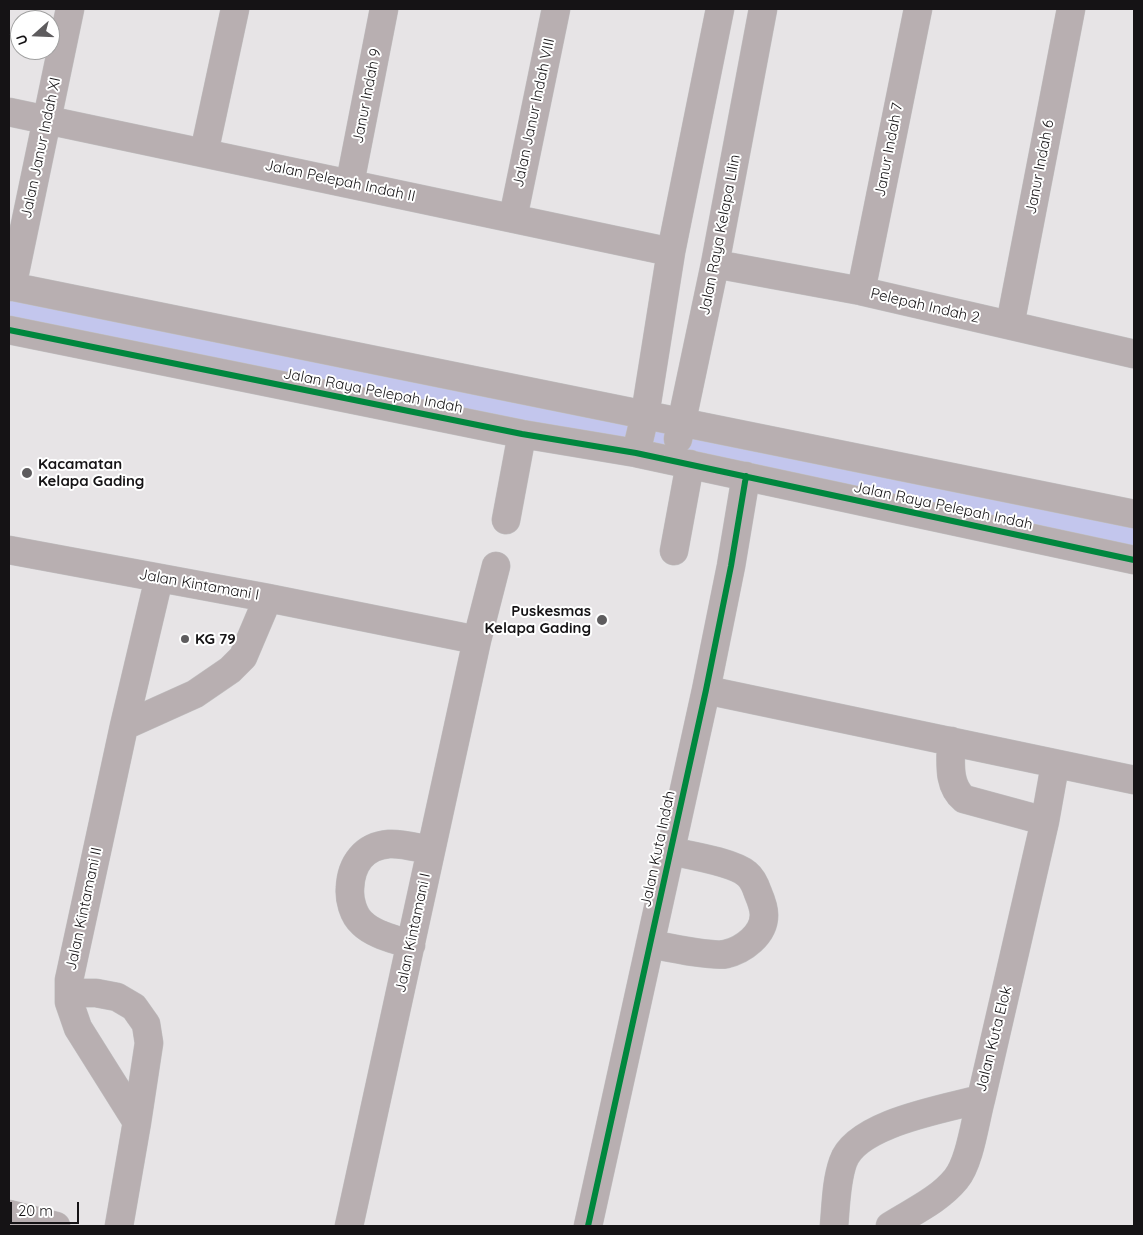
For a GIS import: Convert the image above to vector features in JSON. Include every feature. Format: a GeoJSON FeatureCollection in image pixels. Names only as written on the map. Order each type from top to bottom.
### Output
{"type":"FeatureCollection","features":[{"type":"Feature","properties":{"kind":"street","name":"Jalan Janur Indah XI"},"geometry":{"type":"LineString","coordinates":[[10,286],[48,120],[70,9]]}},
{"type":"Feature","properties":{"kind":"street"},"geometry":{"type":"LineString","coordinates":[[204,153],[235,9]]}},
{"type":"Feature","properties":{"kind":"street","name":"Janur Indah 9"},"geometry":{"type":"LineString","coordinates":[[350,183],[384,9]]}},
{"type":"Feature","properties":{"kind":"street","name":"Jalan Janur Indah VIII"},"geometry":{"type":"LineString","coordinates":[[513,218],[556,9]]}},
{"type":"Feature","properties":{"kind":"street"},"geometry":{"type":"LineString","coordinates":[[640,434],[672,252],[720,9]]}},
{"type":"Feature","properties":{"kind":"street","name":"Jalan Raya Kelapa Lilin"},"geometry":{"type":"LineString","coordinates":[[674,551],[681,446],[763,9]]}},
{"type":"Feature","properties":{"kind":"street","name":"Janur Indah 7"},"geometry":{"type":"LineString","coordinates":[[861,291],[918,9]]}},
{"type":"Feature","properties":{"kind":"street","name":"Janur Indah 6"},"geometry":{"type":"LineString","coordinates":[[1010,325],[1071,9]]}},
{"type":"Feature","properties":{"kind":"street","name":"Jalan Pelepah Indah II"},"geometry":{"type":"LineString","coordinates":[[9,112],[672,252]]}},
{"type":"Feature","properties":{"kind":"street","name":"Pelepah Indah 2"},"geometry":{"type":"LineString","coordinates":[[715,264],[861,291],[1134,354]]}},
{"type":"Feature","properties":{"kind":"street","name":"Jalan Raya Pelepah Indah"},"geometry":{"type":"LineString","coordinates":[[10,286],[640,434],[681,446],[1134,514]]}},
{"type":"Feature","properties":{"kind":"street","name":"Jalan Raya Pelepah Indah"},"geometry":{"type":"LineString","coordinates":[[9,330],[522,434],[640,434],[681,446],[739,474],[1134,560]]}},
{"type":"Feature","properties":{"kind":"street"},"geometry":{"type":"LineString","coordinates":[[506,520],[522,434]]}},
{"type":"Feature","properties":{"kind":"street","name":"Jalan Kuta Indah"},"geometry":{"type":"LineString","coordinates":[[588,1226],[706,690],[731,566],[739,474]]}},
{"type":"Feature","properties":{"kind":"street","name":"Jalan Kintamani I"},"geometry":{"type":"LineString","coordinates":[[9,550],[268,598],[477,640]]}},
{"type":"Feature","properties":{"kind":"street","name":"Jalan Kintamani I"},"geometry":{"type":"LineString","coordinates":[[349,1226],[477,640],[496,566]]}},
{"type":"Feature","properties":{"kind":"street","name":"Jalan Kintamani II"},"geometry":{"type":"LineString","coordinates":[[137,1122],[78,1028],[69,1002],[69,980],[124,726],[159,578]]}},
{"type":"Feature","properties":{"kind":"street"},"geometry":{"type":"LineString","coordinates":[[124,726],[195,694],[230,670],[243,657],[268,598]]}},
{"type":"Feature","properties":{"kind":"street"},"geometry":{"type":"LineString","coordinates":[[706,690],[951,741],[1055,765],[1134,780]]}},
{"type":"Feature","properties":{"kind":"street"},"geometry":{"type":"LineString","coordinates":[[951,741],[952,778],[958,794],[964,798],[1045,820]]}},
{"type":"Feature","properties":{"kind":"street","name":"Jalan Kuta Elok"},"geometry":{"type":"LineString","coordinates":[[834,1226],[838,1181],[843,1160],[853,1146],[880,1128],[981,1099],[1045,820],[1055,765]]}},
{"type":"Feature","properties":{"kind":"street"},"geometry":{"type":"LineString","coordinates":[[411,944],[370,930],[360,922],[354,910],[350,893],[350,877],[357,860],[366,852],[378,846],[390,844],[431,850]]}},
{"type":"Feature","properties":{"kind":"street"},"geometry":{"type":"LineString","coordinates":[[650,944],[724,955],[738,950],[751,941],[759,931],[764,916],[761,900],[747,874],[725,864],[670,851]]}},
{"type":"Feature","properties":{"kind":"street"},"geometry":{"type":"LineString","coordinates":[[70,993],[96,993],[117,997],[134,1007],[146,1024],[149,1043],[118,1226]]}},
{"type":"Feature","properties":{"kind":"street"},"geometry":{"type":"LineString","coordinates":[[890,1226],[933,1199],[957,1179],[965,1163],[981,1099]]}},
{"type":"Feature","properties":{"kind":"street"},"geometry":{"type":"LineString","coordinates":[[9,1214],[56,1226]]}},
{"type":"Feature","properties":{"kind":"waterway"},"geometry":{"type":"LineString","coordinates":[[9,303],[720,451],[1134,540]]}},
{"type":"Feature","properties":{"kind":"cycle path"},"geometry":{"type":"LineString","coordinates":[[9,330],[522,434],[636,453],[1134,560]]}},
{"type":"Feature","properties":{"kind":"cycle path"},"geometry":{"type":"LineString","coordinates":[[588,1226],[706,690],[731,566],[746,476]]}},
{"type":"Feature","properties":{"kind":"place","name":"Kacamatan Kelapa Gading"},"geometry":{"type":"Point","coordinates":[27,473]}},
{"type":"Feature","properties":{"kind":"place","name":"Puskesmas Kelapa Gading"},"geometry":{"type":"Point","coordinates":[602,620]}},
{"type":"Feature","properties":{"kind":"place","name":"KG 79"},"geometry":{"type":"Point","coordinates":[185,639]}}]}
